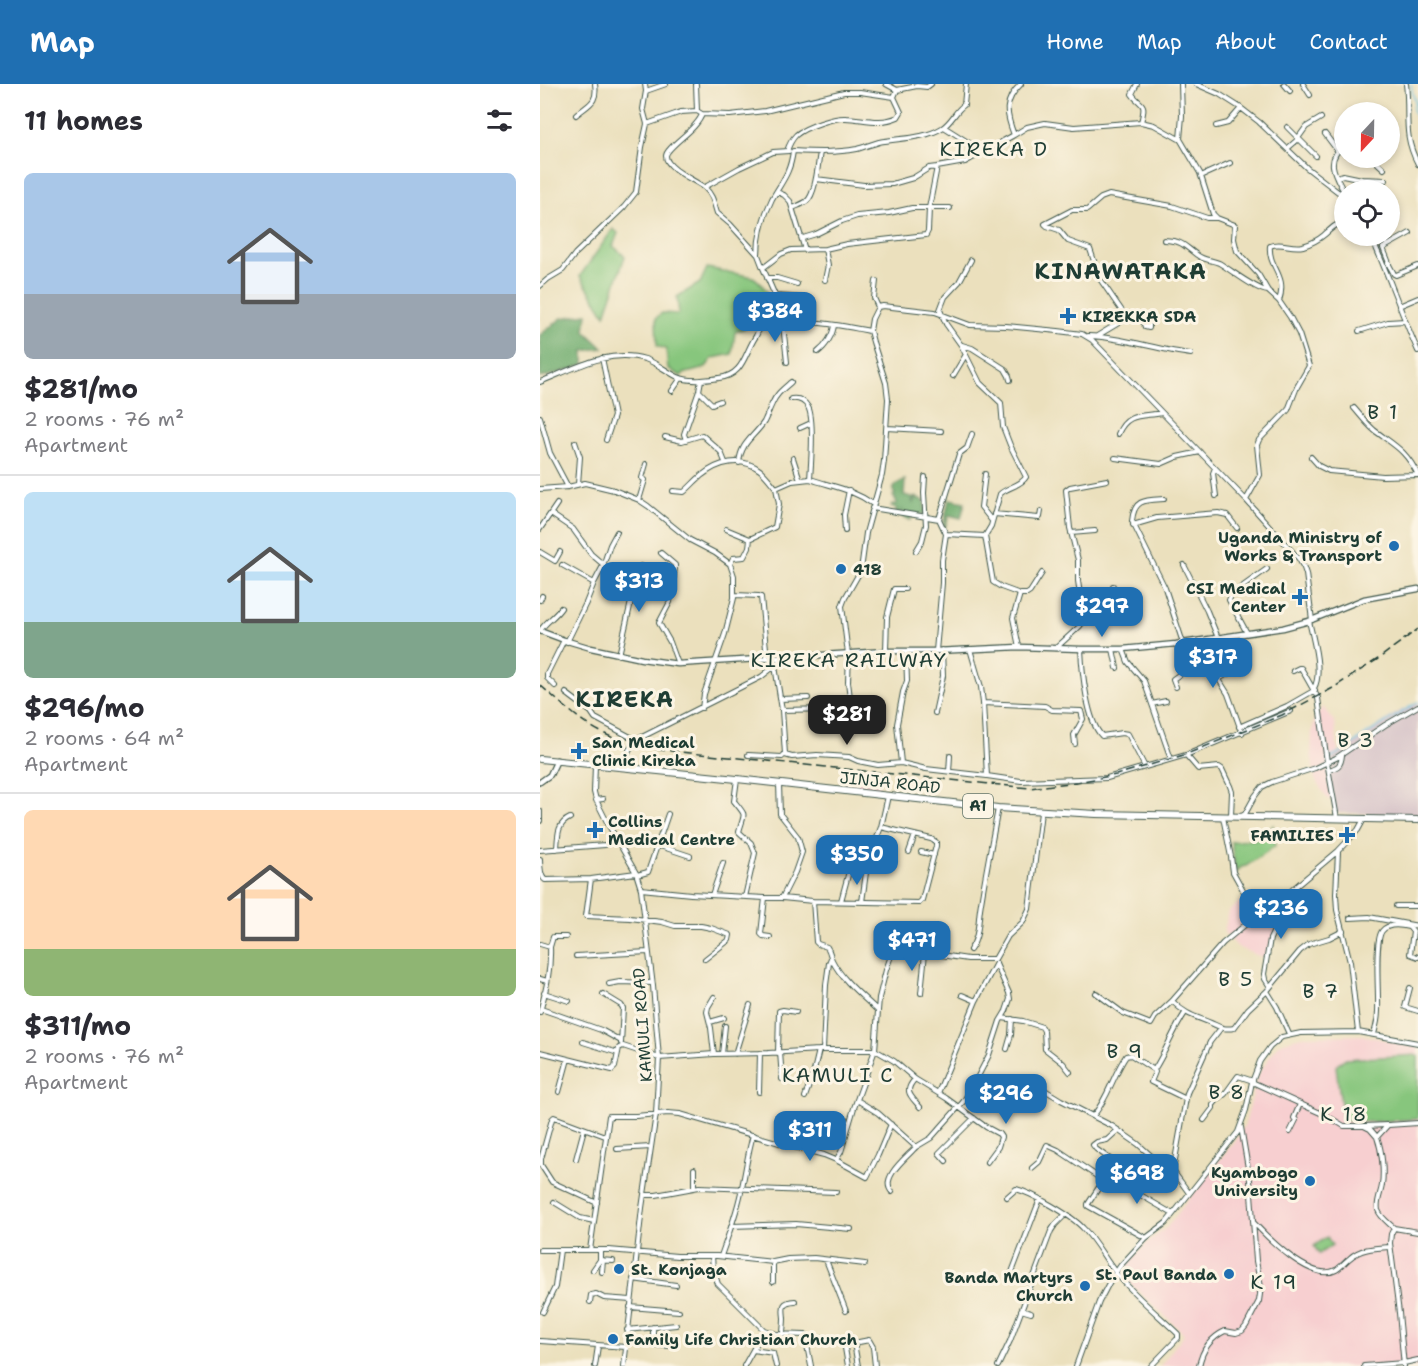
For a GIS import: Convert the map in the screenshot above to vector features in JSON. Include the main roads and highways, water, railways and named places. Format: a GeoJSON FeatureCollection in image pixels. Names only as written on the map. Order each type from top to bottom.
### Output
{"type":"FeatureCollection","features":[{"type":"Feature","properties":{"kind":"highway","name":"JINJA ROAD"},"geometry":{"type":"LineString","coordinates":[[540,759],[1041,812],[1418,820]]}},
{"type":"Feature","properties":{"kind":"main road"},"geometry":{"type":"LineString","coordinates":[[540,631],[566,641],[619,655],[678,664],[970,648],[1123,649],[1184,643],[1282,628],[1310,621],[1364,599],[1418,589]]}},
{"type":"Feature","properties":{"kind":"main road"},"geometry":{"type":"LineString","coordinates":[[540,782],[550,775],[556,760]]}},
{"type":"Feature","properties":{"kind":"waterway"},"geometry":{"type":"LineString","coordinates":[[1411,84],[1418,109]]}},
{"type":"Feature","properties":{"kind":"waterway"},"geometry":{"type":"LineString","coordinates":[[1415,103],[1413,109],[1418,121]]}},
{"type":"Feature","properties":{"kind":"waterway"},"geometry":{"type":"LineString","coordinates":[[1328,760],[1418,702]]}},
{"type":"Feature","properties":{"kind":"railway"},"geometry":{"type":"LineString","coordinates":[[540,685],[589,725],[614,738],[641,746],[661,750],[1029,788],[1116,775],[1187,754],[1282,715],[1333,688],[1378,659],[1418,629]]}},
{"type":"Feature","properties":{"kind":"place","name":"KIREKKA SDA"},"geometry":{"type":"Point","coordinates":[1068,316]}},
{"type":"Feature","properties":{"kind":"place","name":"Uganda Ministry of Works & Transport"},"geometry":{"type":"Point","coordinates":[1394,546]}},
{"type":"Feature","properties":{"kind":"place","name":"418"},"geometry":{"type":"Point","coordinates":[841,569]}},
{"type":"Feature","properties":{"kind":"place","name":"CSI Medical Center"},"geometry":{"type":"Point","coordinates":[1300,597]}},
{"type":"Feature","properties":{"kind":"place","name":"San Medical Clinic Kireka"},"geometry":{"type":"Point","coordinates":[579,751]}},
{"type":"Feature","properties":{"kind":"place","name":"Collins Medical Centre"},"geometry":{"type":"Point","coordinates":[595,830]}},
{"type":"Feature","properties":{"kind":"place","name":"FAMILIES"},"geometry":{"type":"Point","coordinates":[1347,835]}},
{"type":"Feature","properties":{"kind":"place","name":"Kyambogo University"},"geometry":{"type":"Point","coordinates":[1310,1181]}},
{"type":"Feature","properties":{"kind":"place","name":"St. Konjaga"},"geometry":{"type":"Point","coordinates":[619,1269]}},
{"type":"Feature","properties":{"kind":"place","name":"St. Paul Banda"},"geometry":{"type":"Point","coordinates":[1229,1274]}},
{"type":"Feature","properties":{"kind":"place","name":"Banda Martyrs Church"},"geometry":{"type":"Point","coordinates":[1085,1286]}},
{"type":"Feature","properties":{"kind":"place","name":"Family Life Christian Church"},"geometry":{"type":"Point","coordinates":[613,1339]}},
{"type":"Feature","properties":{"kind":"district","name":"KIREKA D"},"geometry":{"type":"Point","coordinates":[994,149]}},
{"type":"Feature","properties":{"kind":"district","name":"KINAWATAKA"},"geometry":{"type":"Point","coordinates":[1121,271]}},
{"type":"Feature","properties":{"kind":"district","name":"B 1"},"geometry":{"type":"Point","coordinates":[1383,412]}},
{"type":"Feature","properties":{"kind":"district","name":"KIREKA RAILWAY"},"geometry":{"type":"Point","coordinates":[849,660]}},
{"type":"Feature","properties":{"kind":"district","name":"KIREKA"},"geometry":{"type":"Point","coordinates":[625,699]}},
{"type":"Feature","properties":{"kind":"district","name":"B 3"},"geometry":{"type":"Point","coordinates":[1356,740]}},
{"type":"Feature","properties":{"kind":"district","name":"B 5"},"geometry":{"type":"Point","coordinates":[1236,979]}},
{"type":"Feature","properties":{"kind":"district","name":"B 7"},"geometry":{"type":"Point","coordinates":[1321,991]}},
{"type":"Feature","properties":{"kind":"district","name":"B 9"},"geometry":{"type":"Point","coordinates":[1125,1051]}},
{"type":"Feature","properties":{"kind":"district","name":"KAMULI C"},"geometry":{"type":"Point","coordinates":[838,1075]}},
{"type":"Feature","properties":{"kind":"district","name":"B 8"},"geometry":{"type":"Point","coordinates":[1227,1092]}},
{"type":"Feature","properties":{"kind":"district","name":"K 18"},"geometry":{"type":"Point","coordinates":[1344,1114]}},
{"type":"Feature","properties":{"kind":"district","name":"K 19"},"geometry":{"type":"Point","coordinates":[1274,1282]}}]}
